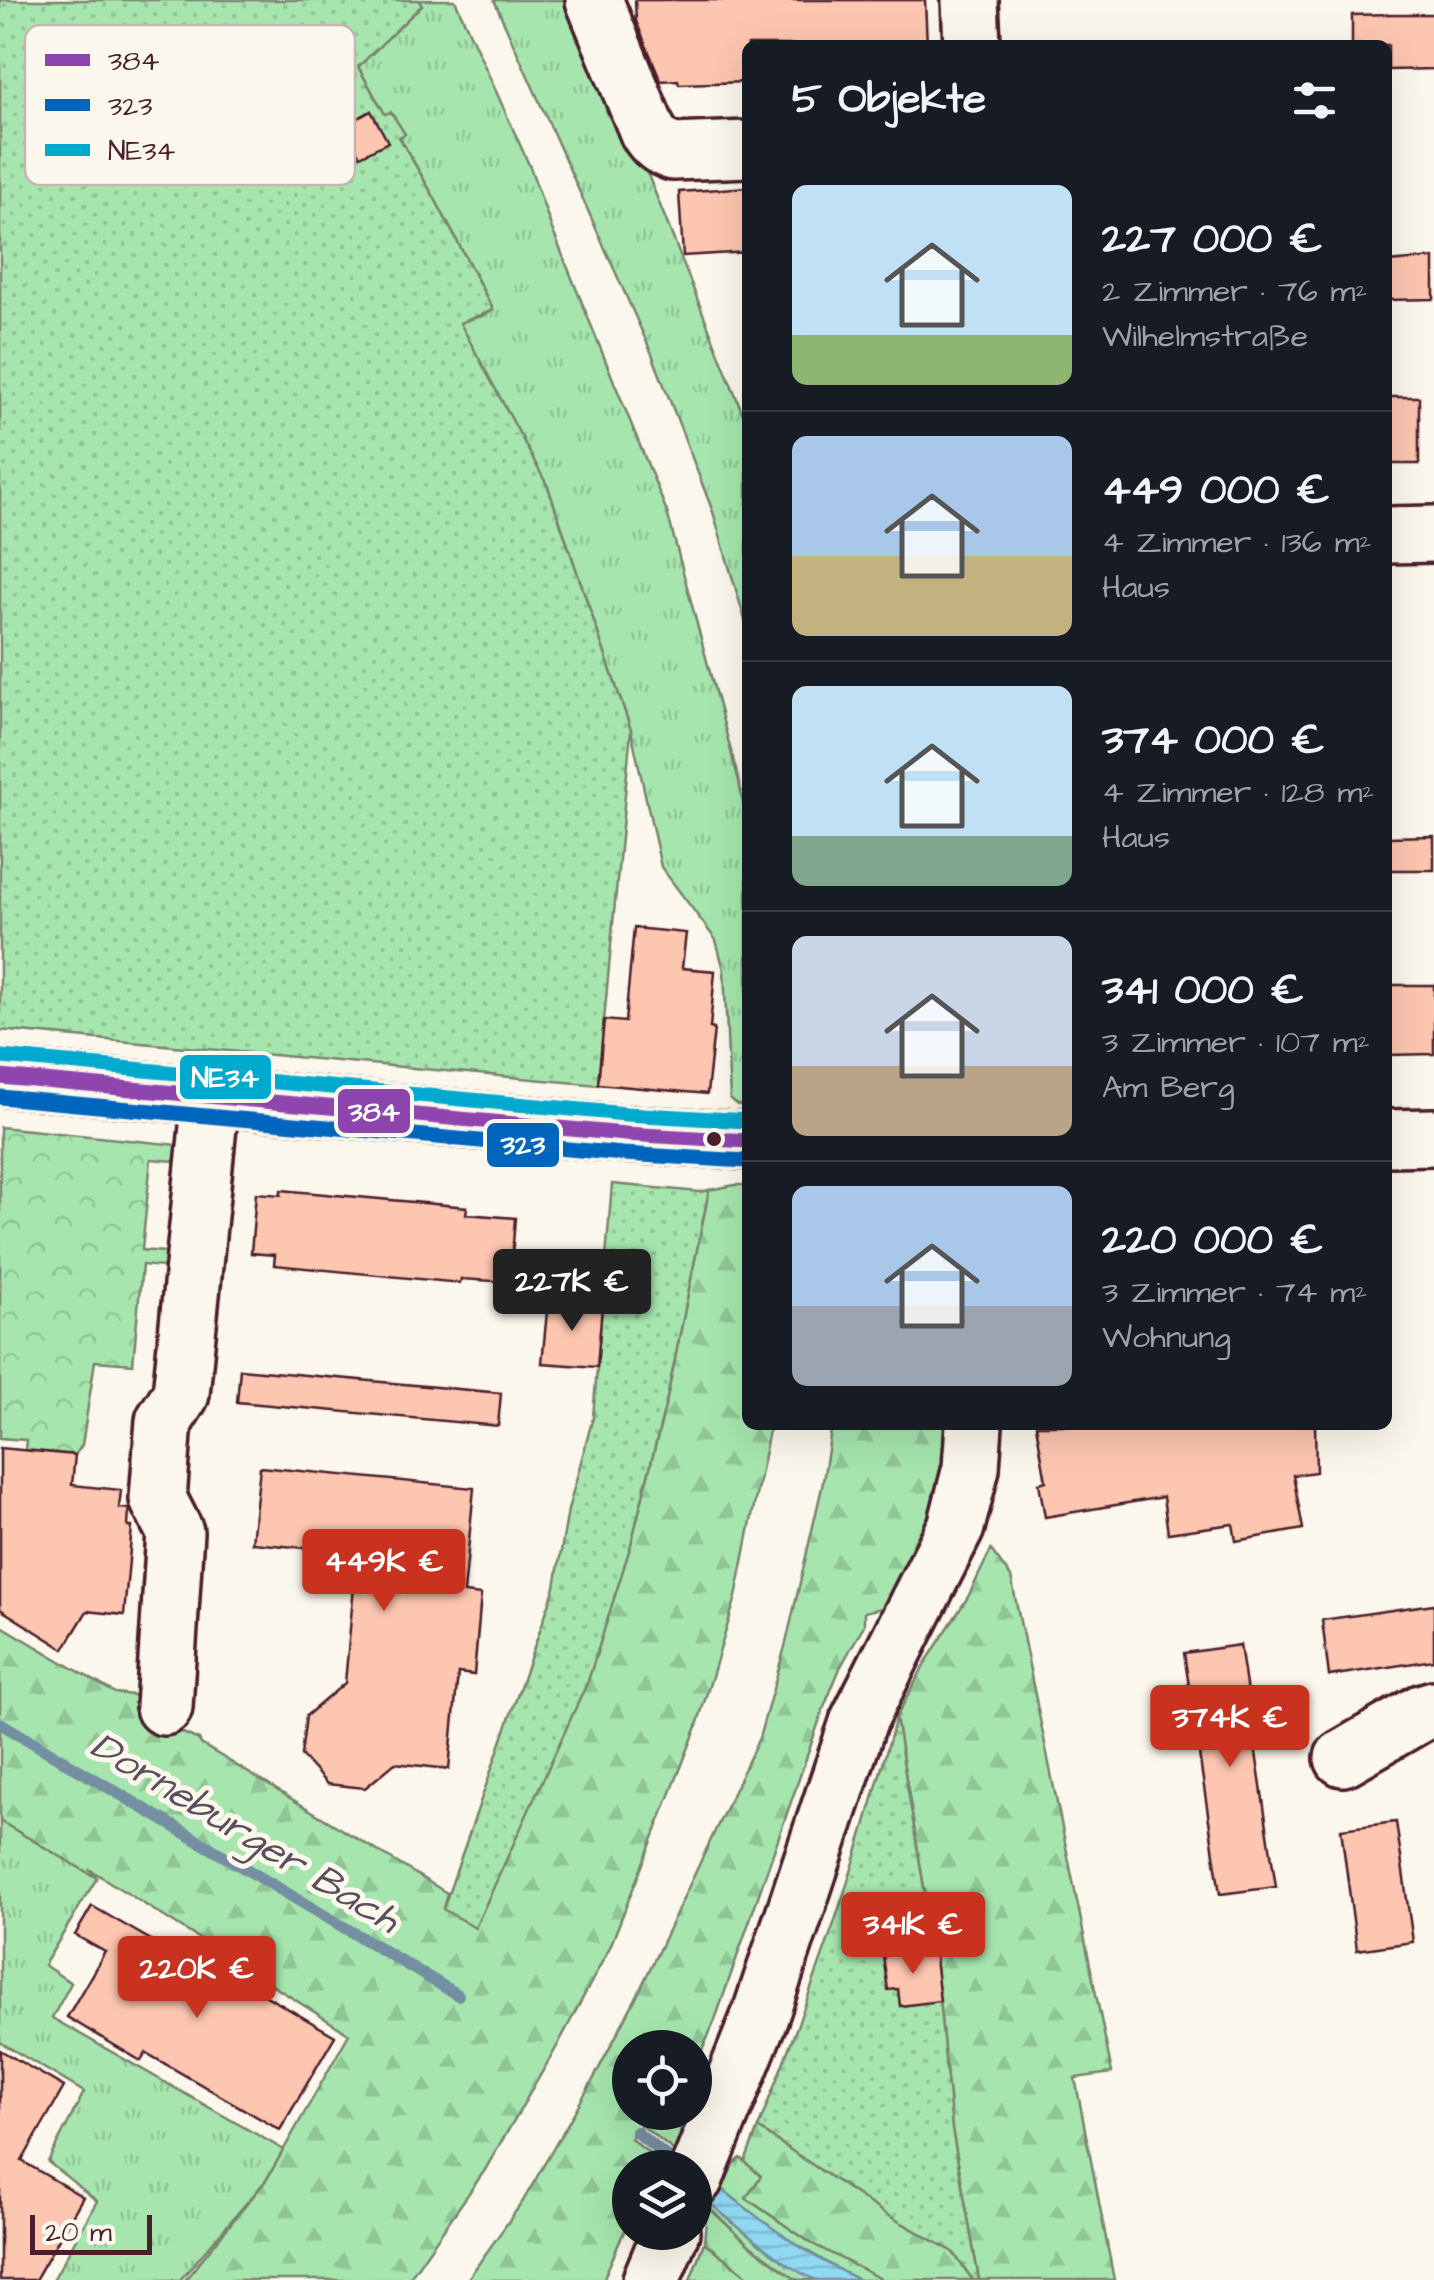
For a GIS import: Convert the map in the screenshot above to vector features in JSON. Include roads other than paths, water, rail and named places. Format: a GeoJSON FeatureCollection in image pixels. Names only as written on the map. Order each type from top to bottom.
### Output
{"type":"FeatureCollection","features":[{"type":"Feature","properties":{"kind":"street"},"geometry":{"type":"LineString","coordinates":[[594,0],[655,142],[673,152],[742,149]]}},
{"type":"Feature","properties":{"kind":"street"},"geometry":{"type":"LineString","coordinates":[[970,0],[972,40]]}},
{"type":"Feature","properties":{"kind":"street"},"geometry":{"type":"LineString","coordinates":[[1392,535],[1434,534]]}},
{"type":"Feature","properties":{"kind":"street"},"geometry":{"type":"LineString","coordinates":[[0,1077],[625,1134],[742,1141]]}},
{"type":"Feature","properties":{"kind":"street"},"geometry":{"type":"LineString","coordinates":[[164,1707],[175,1532],[158,1499],[164,1422],[180,1394],[210,1097]]}},
{"type":"Feature","properties":{"kind":"street"},"geometry":{"type":"LineString","coordinates":[[1392,1138],[1434,1137]]}},
{"type":"Feature","properties":{"kind":"street"},"geometry":{"type":"LineString","coordinates":[[706,2150],[760,2016],[859,1720],[956,1527],[971,1468],[974,1430]]}},
{"type":"Feature","properties":{"kind":"street"},"geometry":{"type":"LineString","coordinates":[[1343,1758],[1434,1709]]}},
{"type":"Feature","properties":{"kind":"street"},"geometry":{"type":"LineString","coordinates":[[651,2280],[664,2250]]}},
{"type":"Feature","properties":{"kind":"water"},"geometry":{"type":"Polygon","coordinates":[[[720,2187],[786,2238],[859,2280],[818,2280],[808,2276],[712,2205],[720,2187]]]}},
{"type":"Feature","properties":{"kind":"waterway","name":"Dorneburger Bach"},"geometry":{"type":"LineString","coordinates":[[0,1723],[458,1995]]}},
{"type":"Feature","properties":{"kind":"waterway","name":"Dorneburger Bach"},"geometry":{"type":"LineString","coordinates":[[636,2132],[658,2150]]}}]}
